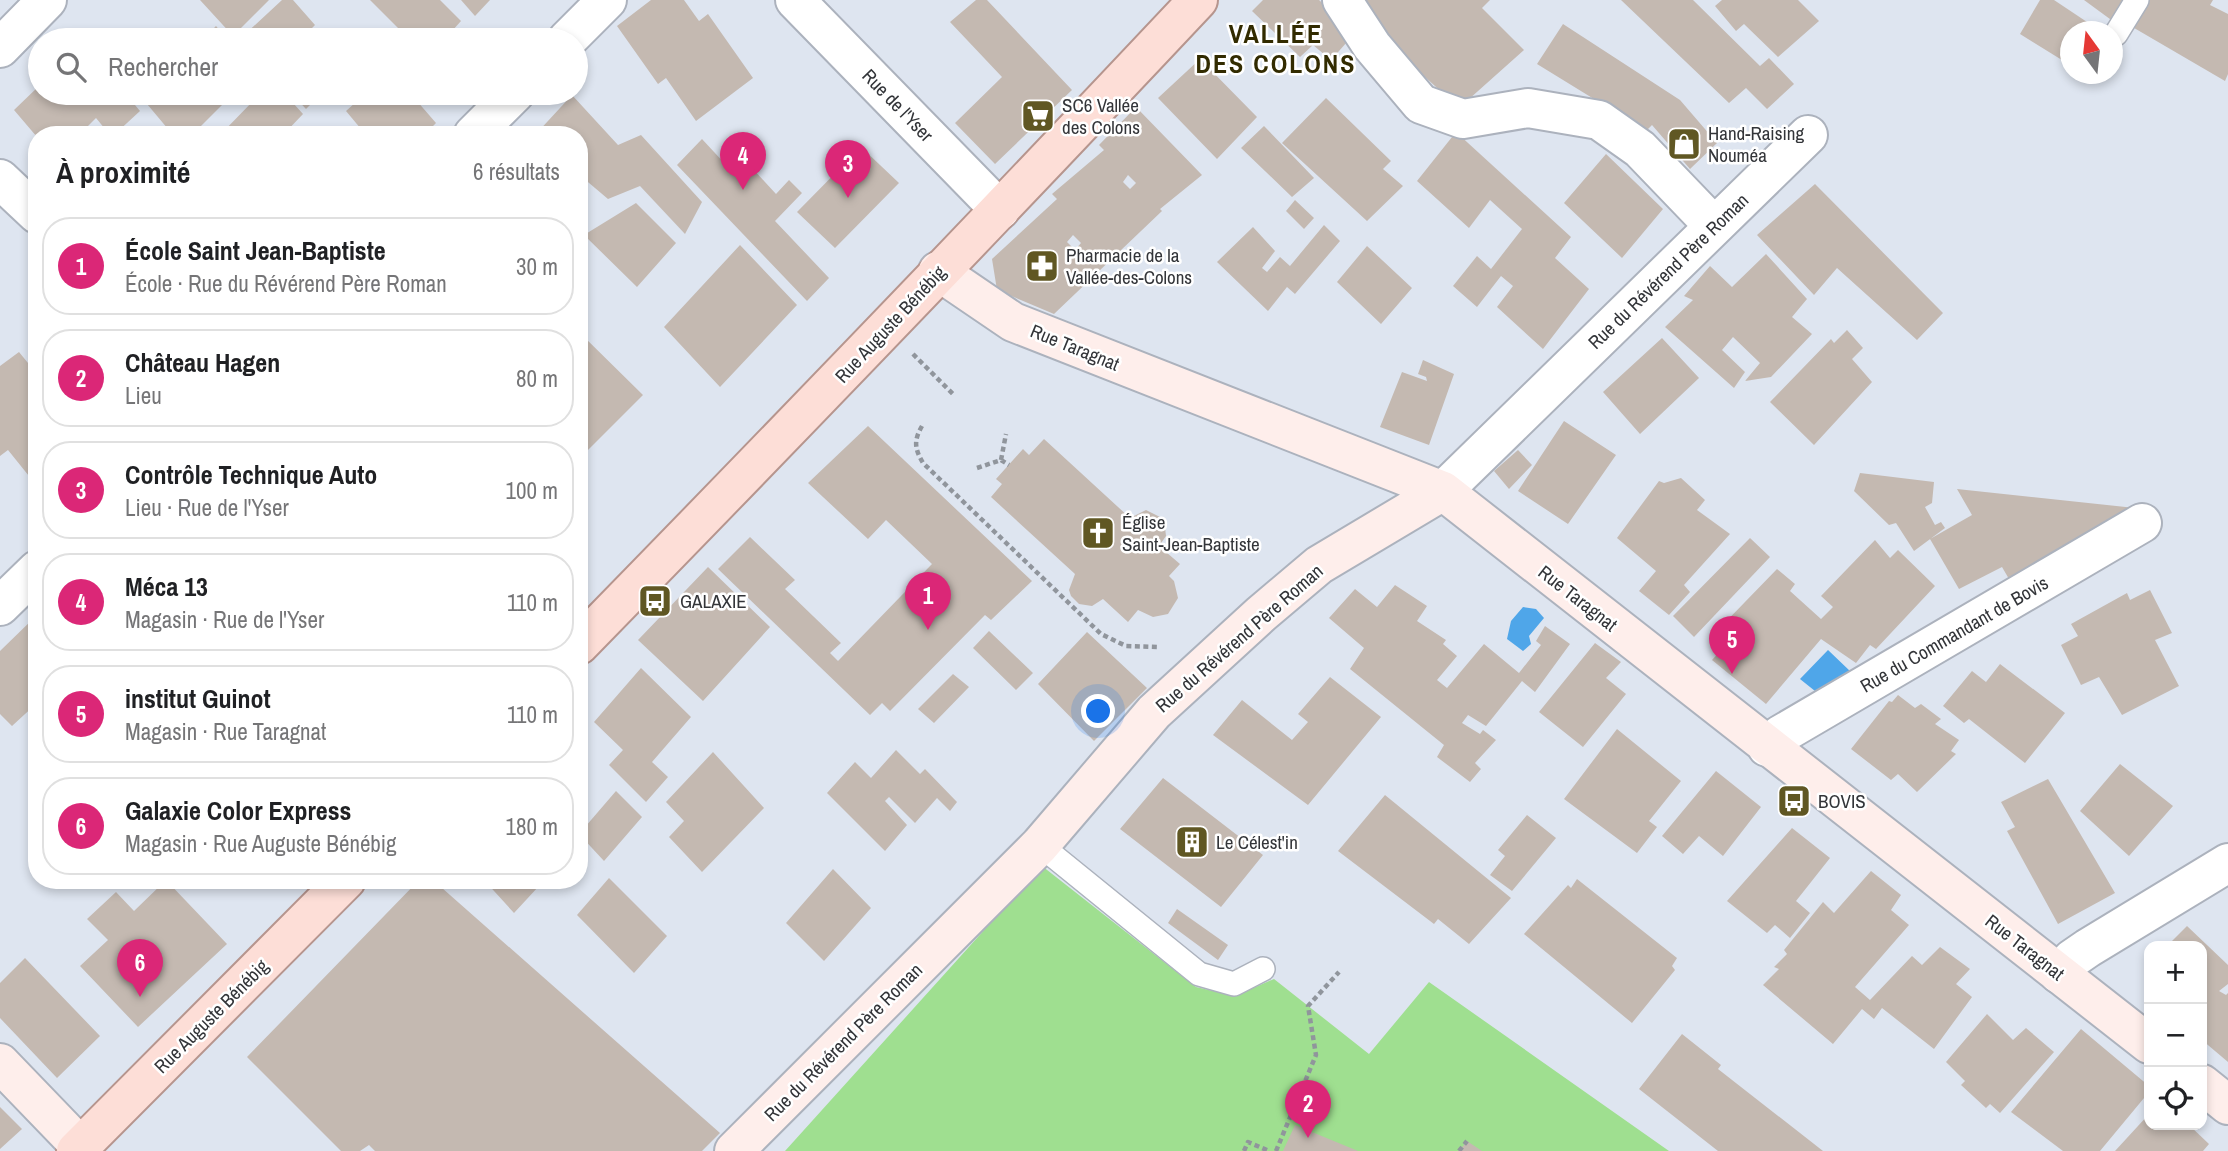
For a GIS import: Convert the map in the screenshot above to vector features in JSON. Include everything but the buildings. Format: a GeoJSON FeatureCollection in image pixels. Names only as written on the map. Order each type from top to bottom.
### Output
{"type":"FeatureCollection","features":[{"type":"Feature","properties":{"kind":"main road","name":"Rue Auguste Bénébig"},"geometry":{"type":"LineString","coordinates":[[588,636],[888,328],[938,271],[1000,210],[1198,0]]}},
{"type":"Feature","properties":{"kind":"main road","name":"Rue Auguste Bénébig"},"geometry":{"type":"LineString","coordinates":[[78,1149],[337,889]]}},
{"type":"Feature","properties":{"kind":"street"},"geometry":{"type":"LineString","coordinates":[[0,48],[47,0]]}},
{"type":"Feature","properties":{"kind":"street"},"geometry":{"type":"LineString","coordinates":[[579,28],[607,0]]}},
{"type":"Feature","properties":{"kind":"street","name":"Rue de l'Yser"},"geometry":{"type":"LineString","coordinates":[[795,0],[1000,210]]}},
{"type":"Feature","properties":{"kind":"street"},"geometry":{"type":"LineString","coordinates":[[1342,0],[1372,46],[1421,104],[1463,119],[1528,107],[1599,120],[1640,149],[1714,226]]}},
{"type":"Feature","properties":{"kind":"street"},"geometry":{"type":"LineString","coordinates":[[482,126],[503,105]]}},
{"type":"Feature","properties":{"kind":"street","name":"Rue du Révérend Père Roman"},"geometry":{"type":"LineString","coordinates":[[734,1151],[1040,845],[1154,712],[1319,565],[1443,491],[1808,135]]}},
{"type":"Feature","properties":{"kind":"street"},"geometry":{"type":"LineString","coordinates":[[0,178],[28,205]]}},
{"type":"Feature","properties":{"kind":"street","name":"Rue Taragnat"},"geometry":{"type":"LineString","coordinates":[[938,271],[1013,322],[1443,491],[2144,1040]]}},
{"type":"Feature","properties":{"kind":"street","name":"Rue du Commandant de Bovis"},"geometry":{"type":"LineString","coordinates":[[1767,747],[1780,735],[2143,523]]}},
{"type":"Feature","properties":{"kind":"street"},"geometry":{"type":"LineString","coordinates":[[0,606],[28,579]]}},
{"type":"Feature","properties":{"kind":"street"},"geometry":{"type":"LineString","coordinates":[[2059,974],[2080,954],[2228,863]]}},
{"type":"Feature","properties":{"kind":"street"},"geometry":{"type":"LineString","coordinates":[[0,1063],[78,1149]]}},
{"type":"Feature","properties":{"kind":"street"},"geometry":{"type":"LineString","coordinates":[[2207,1088],[2228,1105]]}},
{"type":"Feature","properties":{"kind":"lane"},"geometry":{"type":"LineString","coordinates":[[2123,23],[2137,0]]}},
{"type":"Feature","properties":{"kind":"lane"},"geometry":{"type":"LineString","coordinates":[[1040,845],[1199,974],[1234,984],[1263,969]]}},
{"type":"Feature","properties":{"kind":"path"},"geometry":{"type":"LineString","coordinates":[[888,328],[954,395]]}},
{"type":"Feature","properties":{"kind":"path"},"geometry":{"type":"LineString","coordinates":[[922,426],[915,438],[916,451],[923,463],[1101,634],[1126,646],[1157,646]]}},
{"type":"Feature","properties":{"kind":"path"},"geometry":{"type":"LineString","coordinates":[[1001,460],[1006,434]]}},
{"type":"Feature","properties":{"kind":"path"},"geometry":{"type":"LineString","coordinates":[[1001,460],[1009,465]]}},
{"type":"Feature","properties":{"kind":"path"},"geometry":{"type":"LineString","coordinates":[[977,468],[1001,460]]}},
{"type":"Feature","properties":{"kind":"path"},"geometry":{"type":"LineString","coordinates":[[1276,1151],[1317,1055],[1308,1006],[1339,972]]}},
{"type":"Feature","properties":{"kind":"path"},"geometry":{"type":"LineString","coordinates":[[1460,1151],[1467,1141]]}},
{"type":"Feature","properties":{"kind":"path"},"geometry":{"type":"LineString","coordinates":[[1244,1151],[1248,1142],[1269,1151]]}},
{"type":"Feature","properties":{"kind":"green space"},"geometry":{"type":"Polygon","coordinates":[[[1042,866],[1196,987],[1235,996],[1274,979],[1369,1054],[1429,982],[1669,1151],[785,1151],[1042,866]]]}},
{"type":"Feature","properties":{"kind":"water"},"geometry":{"type":"Polygon","coordinates":[[[1523,607],[1536,609],[1544,618],[1529,636],[1531,644],[1523,651],[1507,639],[1511,621],[1523,607]]]}},
{"type":"Feature","properties":{"kind":"water"},"geometry":{"type":"Polygon","coordinates":[[[1828,650],[1851,672],[1815,691],[1800,679],[1828,650]]]}},
{"type":"Feature","properties":{"kind":"place","name":"SC6 Vallée des Colons"},"geometry":{"type":"Point","coordinates":[1038,116]}},
{"type":"Feature","properties":{"kind":"place","name":"Hand-Raising Nouméa"},"geometry":{"type":"Point","coordinates":[1684,144]}},
{"type":"Feature","properties":{"kind":"place","name":"Méca 13"},"geometry":{"type":"Point","coordinates":[743,190]}},
{"type":"Feature","properties":{"kind":"place","name":"Contrôle Technique Auto"},"geometry":{"type":"Point","coordinates":[848,198]}},
{"type":"Feature","properties":{"kind":"place","name":"Pharmacie de la Vallée-des-Colons"},"geometry":{"type":"Point","coordinates":[1042,266]}},
{"type":"Feature","properties":{"kind":"place","name":"Église Saint-Jean-Baptiste"},"geometry":{"type":"Point","coordinates":[1098,533]}},
{"type":"Feature","properties":{"kind":"place","name":"GALAXIE"},"geometry":{"type":"Point","coordinates":[655,601]}},
{"type":"Feature","properties":{"kind":"place","name":"École Saint Jean-Baptiste"},"geometry":{"type":"Point","coordinates":[928,630]}},
{"type":"Feature","properties":{"kind":"place","name":"institut Guinot"},"geometry":{"type":"Point","coordinates":[1732,674]}},
{"type":"Feature","properties":{"kind":"place","name":"BOVIS"},"geometry":{"type":"Point","coordinates":[1794,801]}},
{"type":"Feature","properties":{"kind":"place","name":"Le Célest'in"},"geometry":{"type":"Point","coordinates":[1192,842]}},
{"type":"Feature","properties":{"kind":"place","name":"Galaxie Color Express"},"geometry":{"type":"Point","coordinates":[140,997]}},
{"type":"Feature","properties":{"kind":"place","name":"Château Hagen"},"geometry":{"type":"Point","coordinates":[1308,1138]}},
{"type":"Feature","properties":{"kind":"district","name":"VALLÉE DES COLONS"},"geometry":{"type":"Point","coordinates":[1276,49]}}]}
